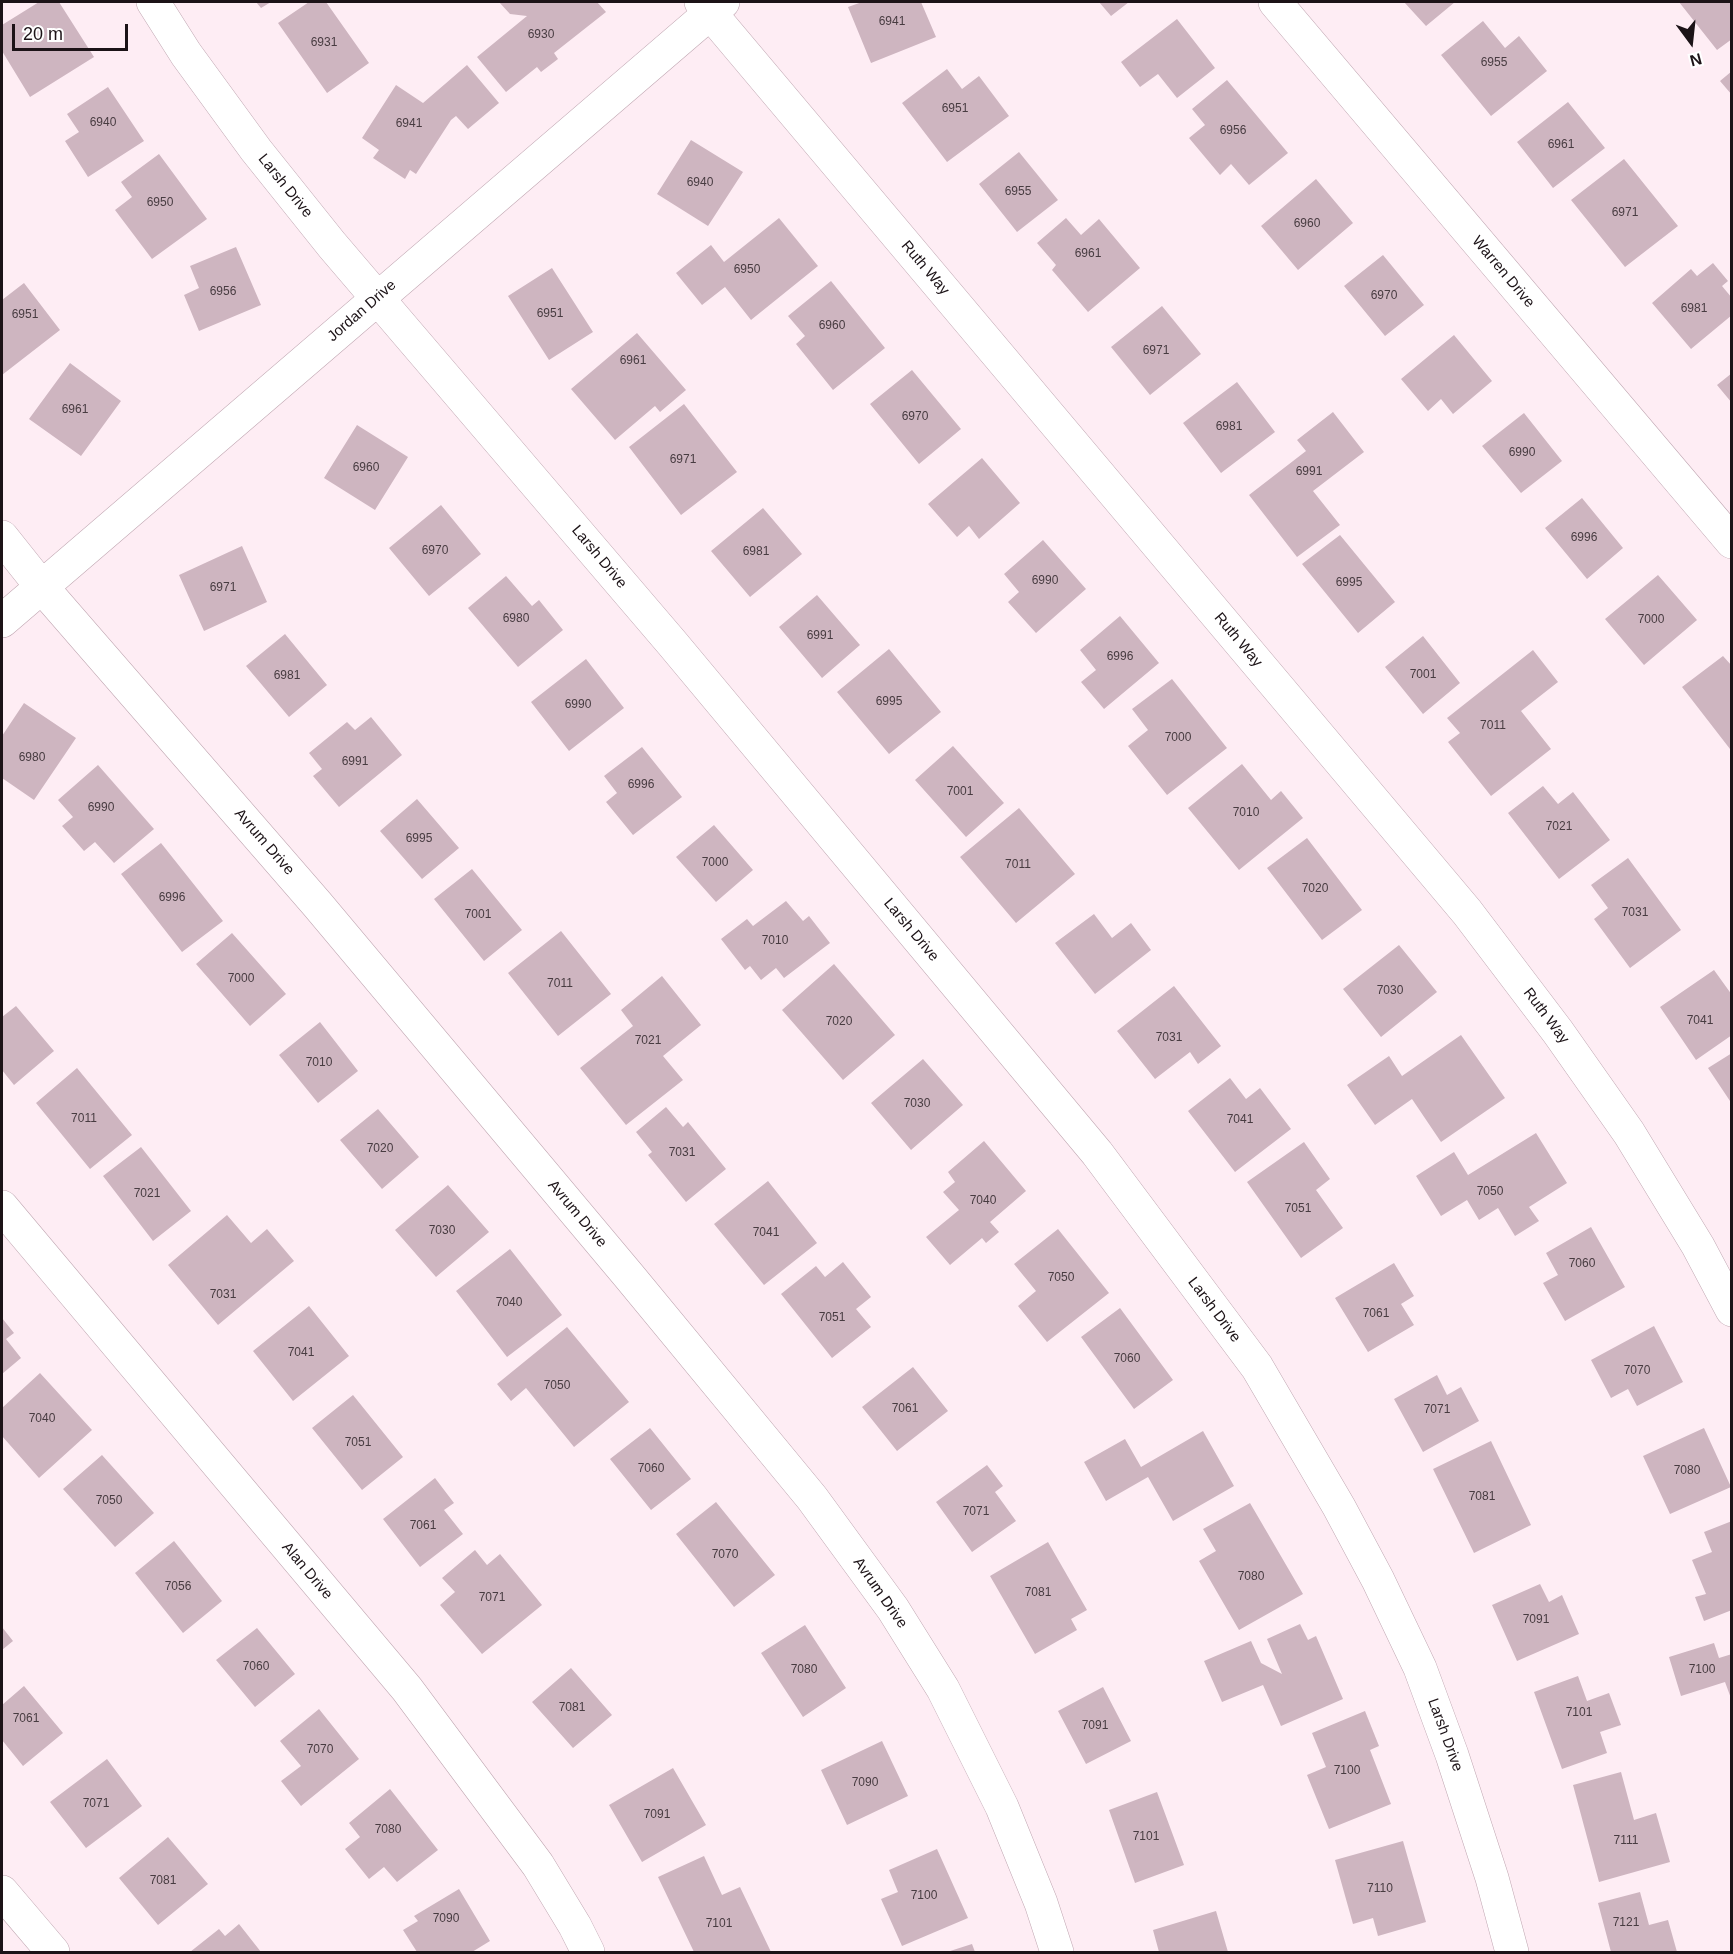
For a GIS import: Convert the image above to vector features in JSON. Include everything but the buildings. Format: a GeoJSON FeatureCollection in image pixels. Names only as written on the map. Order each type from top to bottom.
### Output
{"type":"FeatureCollection","features":[{"type":"Feature","properties":{"kind":"street","name":"Larsh Drive"},"geometry":{"type":"LineString","coordinates":[[153,2],[186,54],[256,150],[332,245],[680,652],[1097,1153],[1257,1367],[1339,1507],[1378,1580],[1420,1668],[1452,1755],[1492,1878],[1512,1953]]}},
{"type":"Feature","properties":{"kind":"street","name":"Warren Drive"},"geometry":{"type":"LineString","coordinates":[[1275,2],[1731,542]]}},
{"type":"Feature","properties":{"kind":"street","name":"Jordan Drive"},"geometry":{"type":"LineString","coordinates":[[2,621],[378,298],[711,5]]}},
{"type":"Feature","properties":{"kind":"street","name":"Ruth Way"},"geometry":{"type":"LineString","coordinates":[[711,5],[1467,912],[1558,1032],[1629,1133],[1698,1246],[1731,1310]]}},
{"type":"Feature","properties":{"kind":"street","name":"Avrum Drive"},"geometry":{"type":"LineString","coordinates":[[2,537],[41,586],[325,913],[812,1498],[893,1610],[943,1689],[1002,1807],[1041,1902],[1057,1953]]}},
{"type":"Feature","properties":{"kind":"street","name":"Alan Drive"},"geometry":{"type":"LineString","coordinates":[[2,1208],[407,1689],[538,1865],[575,1926],[588,1953]]}},
{"type":"Feature","properties":{"kind":"street"},"geometry":{"type":"LineString","coordinates":[[2,1892],[53,1953]]}}]}
